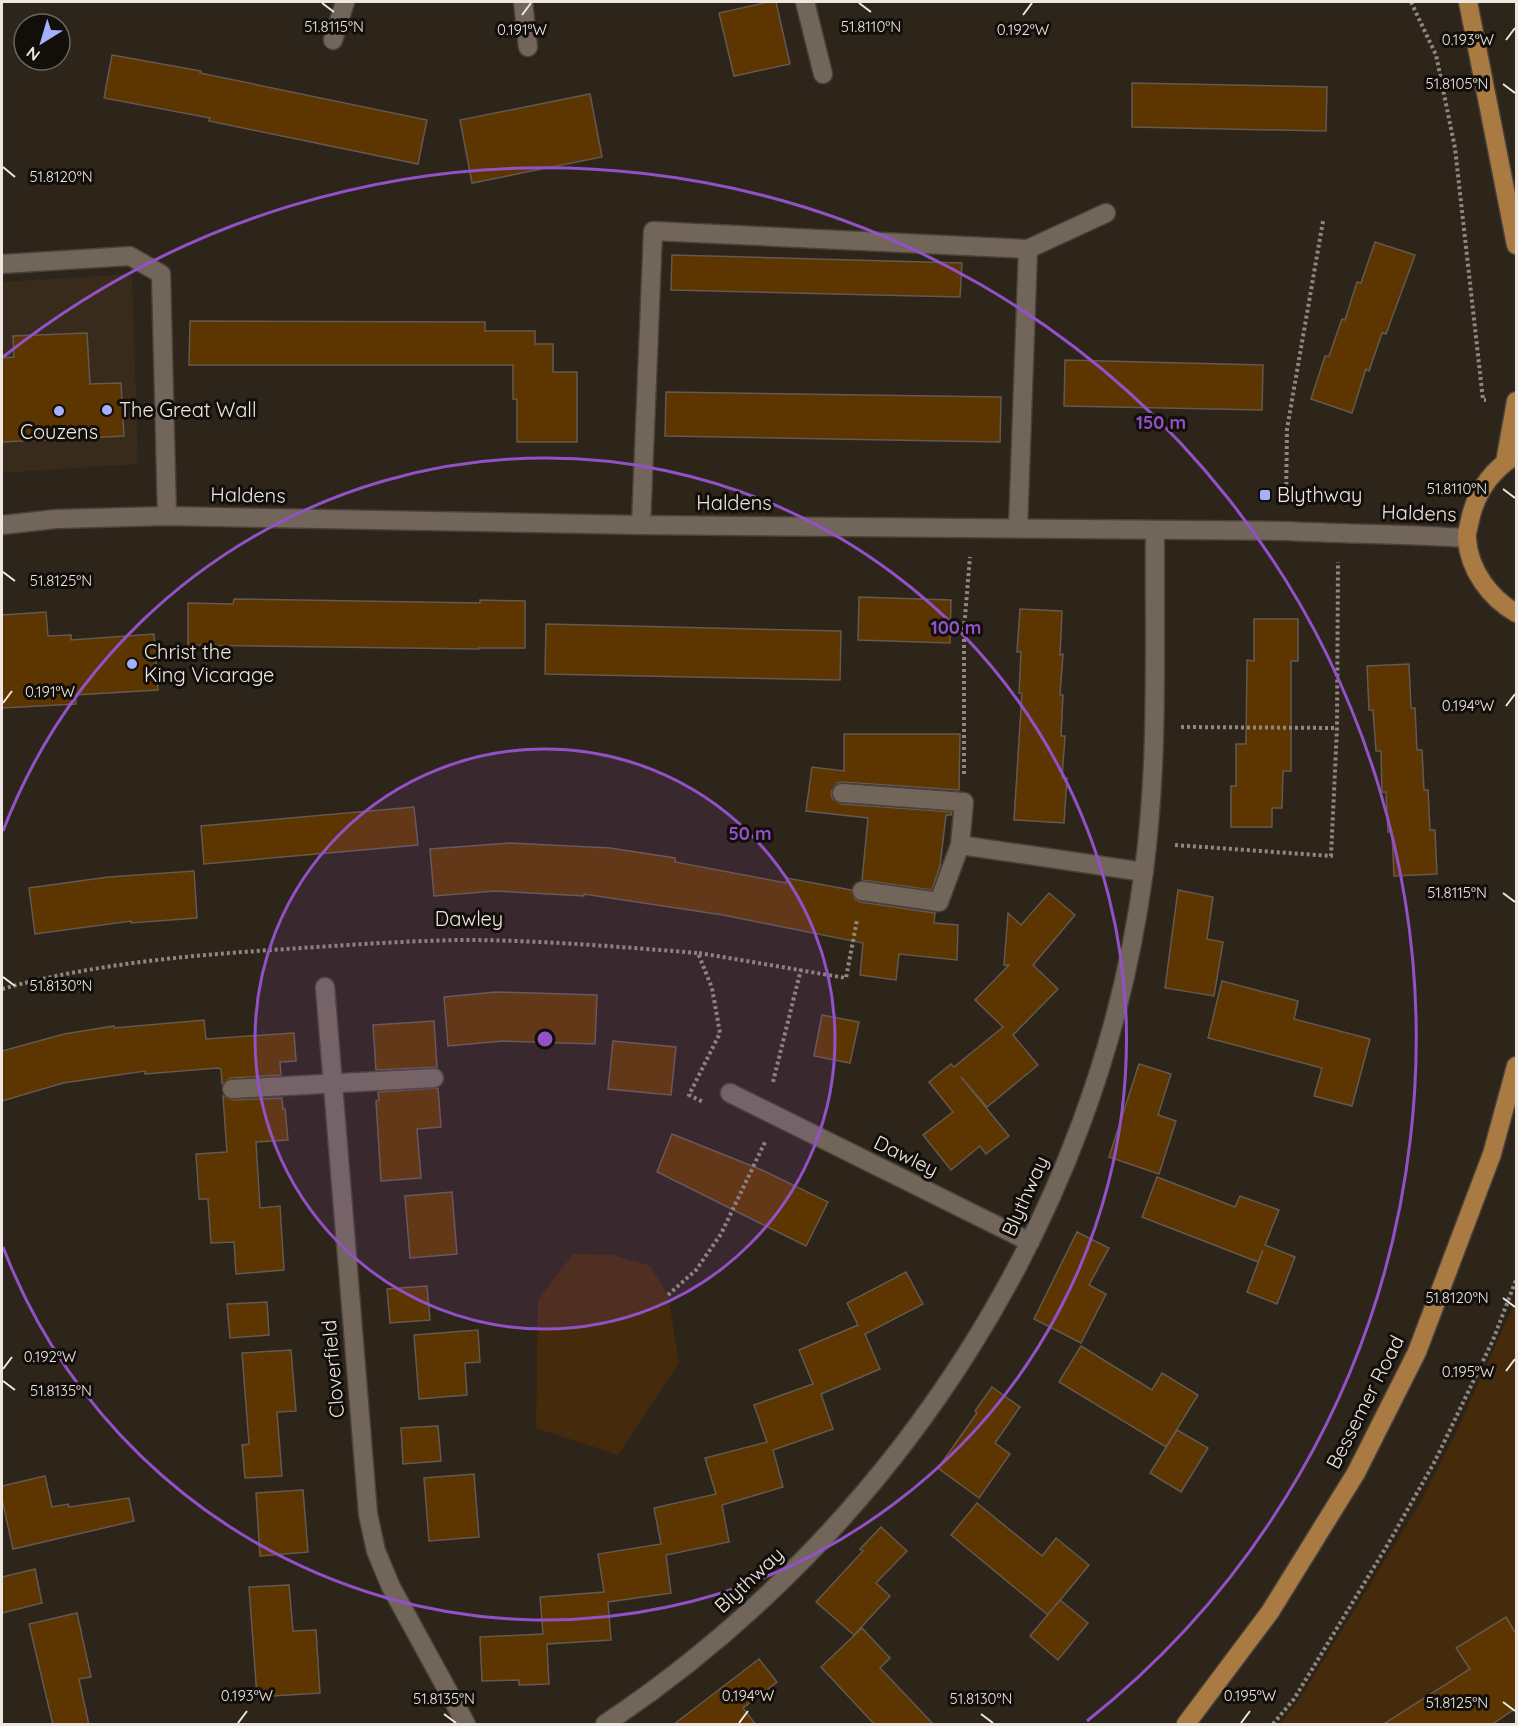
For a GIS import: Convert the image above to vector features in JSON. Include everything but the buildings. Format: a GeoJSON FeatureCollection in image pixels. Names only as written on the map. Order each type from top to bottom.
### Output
{"type":"FeatureCollection","features":[{"type":"Feature","properties":{"kind":"main road"},"geometry":{"type":"LineString","coordinates":[[1468,2],[1516,245]]}},
{"type":"Feature","properties":{"kind":"main road"},"geometry":{"type":"LineString","coordinates":[[1516,401],[1511,458],[1487,480],[1473,503],[1466,538],[1474,566],[1487,589],[1503,605],[1516,613]]}},
{"type":"Feature","properties":{"kind":"main road","name":"Bessemer Road"},"geometry":{"type":"LineString","coordinates":[[1186,1725],[1270,1612],[1295,1572],[1356,1473],[1417,1352],[1492,1154],[1516,1066]]}},
{"type":"Feature","properties":{"kind":"street"},"geometry":{"type":"LineString","coordinates":[[333,40],[345,2]]}},
{"type":"Feature","properties":{"kind":"street"},"geometry":{"type":"LineString","coordinates":[[523,2],[528,47]]}},
{"type":"Feature","properties":{"kind":"street"},"geometry":{"type":"LineString","coordinates":[[805,2],[823,74]]}},
{"type":"Feature","properties":{"kind":"street"},"geometry":{"type":"LineString","coordinates":[[641,525],[653,231],[1028,249],[1106,213]]}},
{"type":"Feature","properties":{"kind":"street"},"geometry":{"type":"LineString","coordinates":[[1018,528],[1028,249]]}},
{"type":"Feature","properties":{"kind":"street"},"geometry":{"type":"LineString","coordinates":[[2,264],[130,256],[161,274],[167,516]]}},
{"type":"Feature","properties":{"kind":"street","name":"Haldens"},"geometry":{"type":"LineString","coordinates":[[2,525],[56,519],[167,516],[641,525],[1286,531],[1466,538]]}},
{"type":"Feature","properties":{"kind":"street","name":"Blythway"},"geometry":{"type":"LineString","coordinates":[[605,1725],[643,1699],[716,1642],[795,1570],[865,1494],[949,1383],[999,1300],[1057,1185],[1101,1065],[1126,974],[1144,872],[1153,781],[1155,531]]}},
{"type":"Feature","properties":{"kind":"street"},"geometry":{"type":"LineString","coordinates":[[842,793],[964,802],[960,845],[939,902],[862,891]]}},
{"type":"Feature","properties":{"kind":"street"},"geometry":{"type":"LineString","coordinates":[[960,845],[1144,872]]}},
{"type":"Feature","properties":{"kind":"street","name":"Cloverfield"},"geometry":{"type":"LineString","coordinates":[[325,987],[368,1514],[376,1551],[391,1587],[466,1725]]}},
{"type":"Feature","properties":{"kind":"street"},"geometry":{"type":"LineString","coordinates":[[232,1089],[434,1078]]}},
{"type":"Feature","properties":{"kind":"street","name":"Dawley"},"geometry":{"type":"LineString","coordinates":[[730,1093],[1030,1242]]}},
{"type":"Feature","properties":{"kind":"path"},"geometry":{"type":"LineString","coordinates":[[1411,2],[1436,55],[1455,148],[1483,400],[1494,399]]}},
{"type":"Feature","properties":{"kind":"path"},"geometry":{"type":"LineString","coordinates":[[1286,531],[1287,429],[1323,221]]}},
{"type":"Feature","properties":{"kind":"path"},"geometry":{"type":"LineString","coordinates":[[964,802],[964,630],[972,529]]}},
{"type":"Feature","properties":{"kind":"path"},"geometry":{"type":"LineString","coordinates":[[1147,843],[1331,856],[1337,728],[1339,534]]}},
{"type":"Feature","properties":{"kind":"path"},"geometry":{"type":"LineString","coordinates":[[1154,726],[1337,728]]}},
{"type":"Feature","properties":{"kind":"path","name":"Dawley"},"geometry":{"type":"LineString","coordinates":[[2,989],[110,965],[229,953],[463,940],[576,944],[698,953],[846,978],[862,891]]}},
{"type":"Feature","properties":{"kind":"path"},"geometry":{"type":"LineString","coordinates":[[698,953],[712,988],[720,1033],[689,1095],[709,1105]]}},
{"type":"Feature","properties":{"kind":"path"},"geometry":{"type":"LineString","coordinates":[[668,1295],[696,1270],[721,1234],[772,1114],[801,969]]}},
{"type":"Feature","properties":{"kind":"path"},"geometry":{"type":"LineString","coordinates":[[1273,1725],[1294,1699],[1388,1544],[1435,1461],[1493,1340],[1516,1280]]}},
{"type":"Feature","properties":{"kind":"shaded area"},"geometry":{"type":"Polygon","coordinates":[[[132,274],[138,464],[2,473],[2,282],[132,274]]]}},
{"type":"Feature","properties":{"kind":"shaded area"},"geometry":{"type":"Polygon","coordinates":[[[573,1254],[613,1255],[650,1266],[668,1295],[679,1363],[618,1455],[536,1428],[538,1300],[573,1254]]]}},
{"type":"Feature","properties":{"kind":"shaded area"},"geometry":{"type":"Polygon","coordinates":[[[1516,1300],[1516,1634],[1505,1617],[1457,1648],[1470,1669],[1382,1724],[1280,1724],[1296,1705],[1419,1505],[1455,1435],[1516,1300]]]}},
{"type":"Feature","properties":{"kind":"place","name":"The Great Wall"},"geometry":{"type":"Point","coordinates":[107,410]}},
{"type":"Feature","properties":{"kind":"place","name":"Couzens"},"geometry":{"type":"Point","coordinates":[59,411]}},
{"type":"Feature","properties":{"kind":"place","name":"Blythway"},"geometry":{"type":"Point","coordinates":[1265,495]}},
{"type":"Feature","properties":{"kind":"place","name":"Christ the King Vicarage"},"geometry":{"type":"Point","coordinates":[132,664]}}]}
